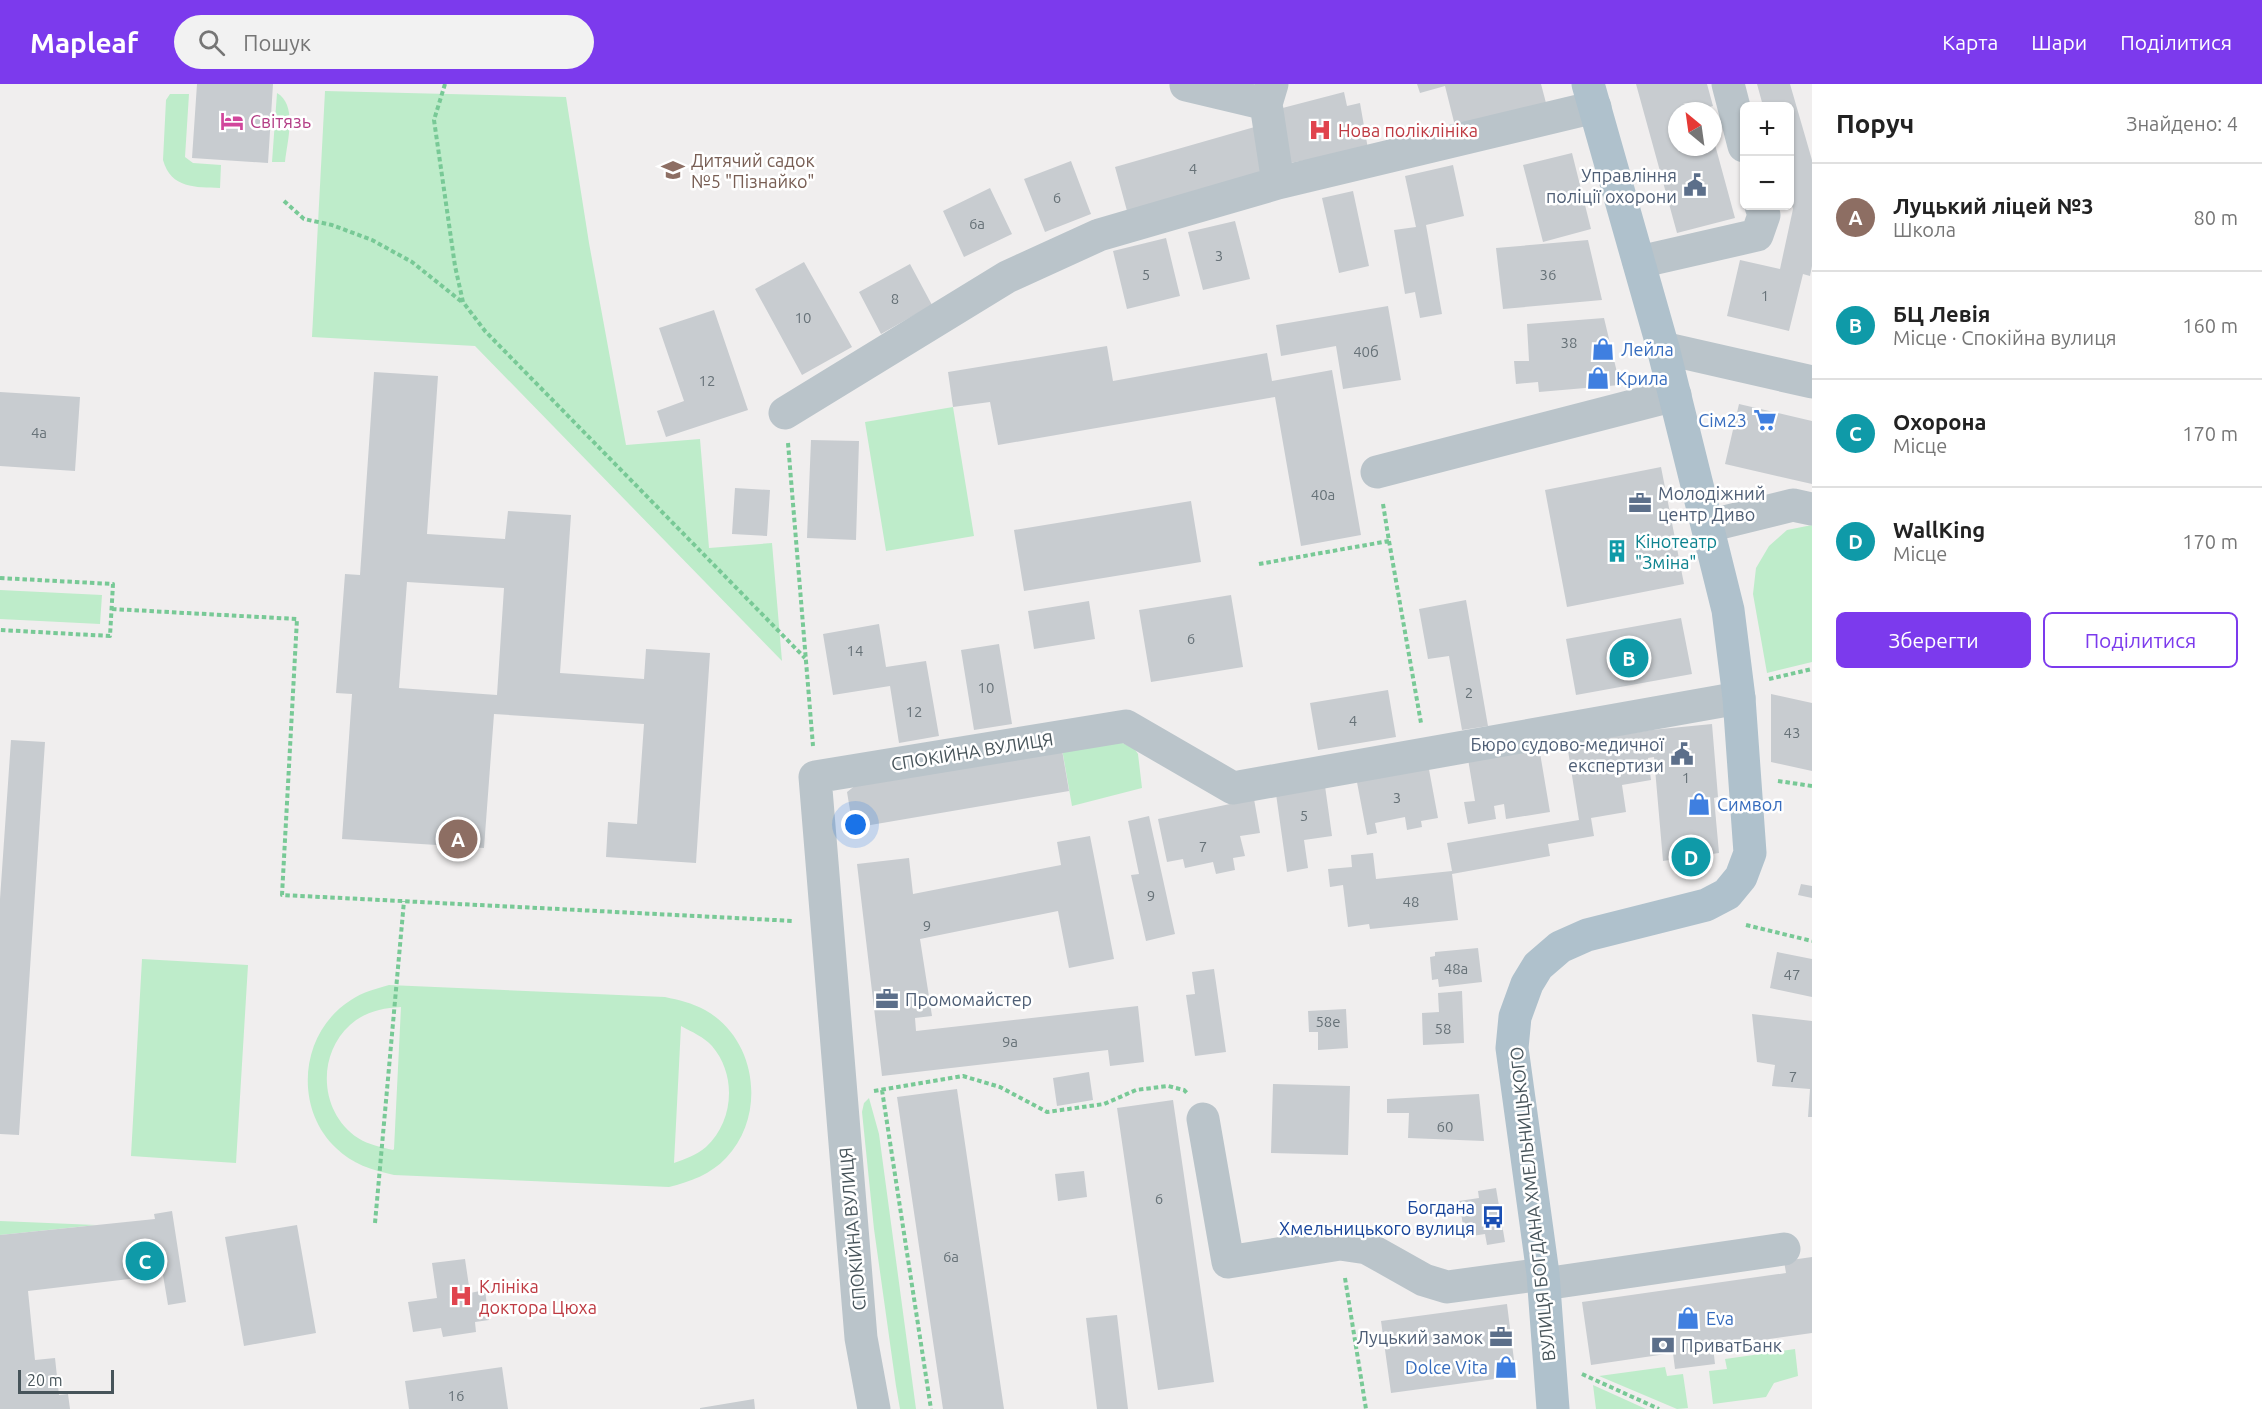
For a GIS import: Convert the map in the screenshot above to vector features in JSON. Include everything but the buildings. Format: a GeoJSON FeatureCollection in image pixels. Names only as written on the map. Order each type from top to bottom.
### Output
{"type":"FeatureCollection","features":[{"type":"Feature","properties":{"kind":"main road","name":"ВУЛИЦЯ БОГДАНА ХМЕЛЬНИЦЬКОГО"},"geometry":{"type":"LineString","coordinates":[[1553,1409],[1544,1279],[1512,1048],[1515,1017],[1527,984],[1538,966],[1560,947],[1587,935],[1706,905],[1727,894],[1742,877],[1750,853],[1751,689],[1728,609],[1663,348],[1592,96]]}},
{"type":"Feature","properties":{"kind":"street"},"geometry":{"type":"LineString","coordinates":[[1728,84],[1740,130]]}},
{"type":"Feature","properties":{"kind":"street"},"geometry":{"type":"LineString","coordinates":[[1186,85],[1269,94],[1278,183]]}},
{"type":"Feature","properties":{"kind":"street"},"geometry":{"type":"LineString","coordinates":[[785,413],[1007,277],[1099,235],[1592,96]]}},
{"type":"Feature","properties":{"kind":"street"},"geometry":{"type":"LineString","coordinates":[[1639,262],[1757,235],[1764,215],[1762,210]]}},
{"type":"Feature","properties":{"kind":"street"},"geometry":{"type":"LineString","coordinates":[[1663,348],[1812,382]]}},
{"type":"Feature","properties":{"kind":"street"},"geometry":{"type":"LineString","coordinates":[[1377,472],[1675,395]]}},
{"type":"Feature","properties":{"kind":"street"},"geometry":{"type":"LineString","coordinates":[[1708,526],[1793,505],[1812,509]]}},
{"type":"Feature","properties":{"kind":"street","name":"СПОКІЙНА ВУЛИЦЯ"},"geometry":{"type":"LineString","coordinates":[[874,1409],[861,1338],[815,777],[1126,726],[1233,788],[1426,753],[1751,689]]}},
{"type":"Feature","properties":{"kind":"street"},"geometry":{"type":"LineString","coordinates":[[1203,1119],[1228,1262],[1340,1244],[1367,1248],[1424,1280],[1447,1287],[1544,1279],[1784,1249]]}},
{"type":"Feature","properties":{"kind":"path"},"geometry":{"type":"LineString","coordinates":[[445,84],[434,120],[463,302]]}},
{"type":"Feature","properties":{"kind":"path"},"geometry":{"type":"LineString","coordinates":[[284,201],[304,219],[332,225],[372,240],[412,262],[463,302],[485,331],[805,658]]}},
{"type":"Feature","properties":{"kind":"path"},"geometry":{"type":"LineString","coordinates":[[785,413],[815,777]]}},
{"type":"Feature","properties":{"kind":"path"},"geometry":{"type":"LineString","coordinates":[[1377,472],[1426,753]]}},
{"type":"Feature","properties":{"kind":"path"},"geometry":{"type":"LineString","coordinates":[[1259,564],[1389,541]]}},
{"type":"Feature","properties":{"kind":"path"},"geometry":{"type":"LineString","coordinates":[[0,578],[113,584],[110,636],[0,630]]}},
{"type":"Feature","properties":{"kind":"path"},"geometry":{"type":"LineString","coordinates":[[112,609],[297,619],[282,895],[827,924]]}},
{"type":"Feature","properties":{"kind":"path"},"geometry":{"type":"LineString","coordinates":[[1751,689],[1812,669]]}},
{"type":"Feature","properties":{"kind":"path"},"geometry":{"type":"LineString","coordinates":[[1777,780],[1812,786]]}},
{"type":"Feature","properties":{"kind":"path"},"geometry":{"type":"LineString","coordinates":[[375,1223],[404,901]]}},
{"type":"Feature","properties":{"kind":"path"},"geometry":{"type":"LineString","coordinates":[[1746,926],[1812,941]]}},
{"type":"Feature","properties":{"kind":"path"},"geometry":{"type":"LineString","coordinates":[[841,1096],[963,1076],[1000,1087],[1047,1113],[1104,1104],[1136,1090],[1168,1086],[1184,1090],[1203,1119]]}},
{"type":"Feature","properties":{"kind":"path"},"geometry":{"type":"LineString","coordinates":[[882,1090],[931,1409]]}},
{"type":"Feature","properties":{"kind":"path"},"geometry":{"type":"LineString","coordinates":[[1340,1244],[1366,1409]]}},
{"type":"Feature","properties":{"kind":"path"},"geometry":{"type":"LineString","coordinates":[[1581,1374],[1659,1409]]}},
{"type":"Feature","properties":{"kind":"green space"},"geometry":{"type":"Polygon","coordinates":[[[325,91],[566,97],[589,243],[626,445],[700,439],[709,548],[772,543],[782,661],[475,346],[312,337],[325,91]]]}},
{"type":"Feature","properties":{"kind":"green space"},"geometry":{"type":"Polygon","coordinates":[[[277,93],[287,106],[289,115],[285,162],[272,162],[277,93]]]}},
{"type":"Feature","properties":{"kind":"green space"},"geometry":{"type":"Polygon","coordinates":[[[170,94],[189,94],[185,157],[193,163],[221,165],[220,188],[186,184],[178,181],[167,169],[163,160],[166,100],[170,94]]]}},
{"type":"Feature","properties":{"kind":"green space"},"geometry":{"type":"Polygon","coordinates":[[[953,407],[974,536],[886,551],[865,422],[953,407]]]}},
{"type":"Feature","properties":{"kind":"green space"},"geometry":{"type":"Polygon","coordinates":[[[1812,525],[1812,662],[1767,673],[1753,594],[1756,568],[1769,546],[1787,530],[1812,525]]]}},
{"type":"Feature","properties":{"kind":"green space"},"geometry":{"type":"Polygon","coordinates":[[[0,590],[102,595],[100,624],[0,619],[0,590]]]}},
{"type":"Feature","properties":{"kind":"green space"},"geometry":{"type":"Polygon","coordinates":[[[1113,739],[1134,748],[1138,754],[1142,788],[1072,806],[1062,749],[1113,739]]]}},
{"type":"Feature","properties":{"kind":"green space"},"geometry":{"type":"Polygon","coordinates":[[[142,959],[248,965],[236,1163],[131,1156],[142,959]]]}},
{"type":"Feature","properties":{"kind":"green space"},"geometry":{"type":"Polygon","coordinates":[[[389,985],[665,997],[690,1004],[705,1010],[723,1023],[736,1039],[745,1058],[750,1079],[751,1100],[747,1121],[739,1140],[720,1164],[700,1177],[669,1187],[394,1175],[370,1168],[342,1154],[322,1131],[313,1112],[308,1092],[308,1071],[321,1031],[334,1014],[356,997],[389,985]],[[401,1007],[374,1012],[350,1025],[339,1038],[332,1052],[327,1084],[336,1114],[345,1127],[362,1140],[393,1150],[394,1149],[401,1007]],[[681,1026],[674,1163],[706,1147],[722,1124],[729,1098],[726,1070],[712,1046],[681,1026]]]}},
{"type":"Feature","properties":{"kind":"green space"},"geometry":{"type":"Polygon","coordinates":[[[869,1098],[879,1134],[916,1409],[900,1409],[896,1386],[874,1229],[862,1112],[864,1103],[869,1098]]]}},
{"type":"Feature","properties":{"kind":"green space"},"geometry":{"type":"Polygon","coordinates":[[[0,1221],[96,1225],[0,1235],[0,1221]]]}},
{"type":"Feature","properties":{"kind":"green space"},"geometry":{"type":"Polygon","coordinates":[[[1795,1349],[1798,1376],[1774,1383],[1766,1397],[1713,1404],[1709,1371],[1727,1369],[1725,1359],[1795,1349]]]}},
{"type":"Feature","properties":{"kind":"green space"},"geometry":{"type":"Polygon","coordinates":[[[1665,1367],[1667,1376],[1683,1374],[1688,1408],[1677,1409],[1599,1376],[1665,1367]]]}},
{"type":"Feature","properties":{"kind":"green space"},"geometry":{"type":"Polygon","coordinates":[[[1593,1385],[1646,1409],[1596,1409],[1593,1385]]]}},
{"type":"Feature","properties":{"kind":"place","name":"Світязь"},"geometry":{"type":"Point","coordinates":[232,121]}},
{"type":"Feature","properties":{"kind":"place","name":"Нова поліклініка"},"geometry":{"type":"Point","coordinates":[1320,130]}},
{"type":"Feature","properties":{"kind":"place","name":"Дитячий садок №5 \"Пізнайко\""},"geometry":{"type":"Point","coordinates":[673,170]}},
{"type":"Feature","properties":{"kind":"place","name":"Управління поліції охорони"},"geometry":{"type":"Point","coordinates":[1695,185]}},
{"type":"Feature","properties":{"kind":"place","name":"Лейла"},"geometry":{"type":"Point","coordinates":[1603,349]}},
{"type":"Feature","properties":{"kind":"place","name":"Крила"},"geometry":{"type":"Point","coordinates":[1598,378]}},
{"type":"Feature","properties":{"kind":"place","name":"Сім23"},"geometry":{"type":"Point","coordinates":[1765,420]}},
{"type":"Feature","properties":{"kind":"place","name":"Молодіжний центр Диво"},"geometry":{"type":"Point","coordinates":[1640,503]}},
{"type":"Feature","properties":{"kind":"place","name":"Кінотеатр \"Зміна\""},"geometry":{"type":"Point","coordinates":[1617,551]}},
{"type":"Feature","properties":{"kind":"place","name":"БЦ Левія"},"geometry":{"type":"Point","coordinates":[1629,658]}},
{"type":"Feature","properties":{"kind":"place","name":"Бюро судово-медичної експертизи"},"geometry":{"type":"Point","coordinates":[1682,754]}},
{"type":"Feature","properties":{"kind":"place","name":"Символ"},"geometry":{"type":"Point","coordinates":[1699,804]}},
{"type":"Feature","properties":{"kind":"place","name":"Луцький ліцей №3"},"geometry":{"type":"Point","coordinates":[458,839]}},
{"type":"Feature","properties":{"kind":"place","name":"WallKing"},"geometry":{"type":"Point","coordinates":[1691,857]}},
{"type":"Feature","properties":{"kind":"place","name":"Промомайстер"},"geometry":{"type":"Point","coordinates":[887,999]}},
{"type":"Feature","properties":{"kind":"place","name":"Богдана Хмельницького вулиця"},"geometry":{"type":"Point","coordinates":[1493,1217]}},
{"type":"Feature","properties":{"kind":"place","name":"Охорона"},"geometry":{"type":"Point","coordinates":[145,1261]}},
{"type":"Feature","properties":{"kind":"place","name":"Клініка доктора Цюха"},"geometry":{"type":"Point","coordinates":[461,1296]}},
{"type":"Feature","properties":{"kind":"place","name":"Eva"},"geometry":{"type":"Point","coordinates":[1688,1318]}},
{"type":"Feature","properties":{"kind":"place","name":"Луцький замок"},"geometry":{"type":"Point","coordinates":[1501,1337]}},
{"type":"Feature","properties":{"kind":"place","name":"ПриватБанк"},"geometry":{"type":"Point","coordinates":[1663,1345]}},
{"type":"Feature","properties":{"kind":"place","name":"Dolce Vita"},"geometry":{"type":"Point","coordinates":[1506,1367]}}]}
